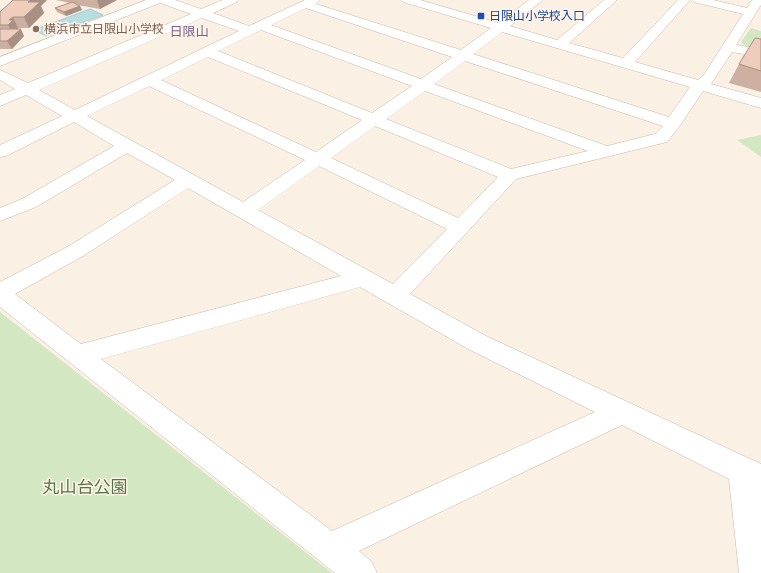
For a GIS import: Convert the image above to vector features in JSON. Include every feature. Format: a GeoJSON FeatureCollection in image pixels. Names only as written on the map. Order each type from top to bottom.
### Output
{"type":"FeatureCollection","features":[{"type":"Feature","properties":{"kind":"street"},"geometry":{"type":"LineString","coordinates":[[0,62],[156,0]]}},
{"type":"Feature","properties":{"kind":"street"},"geometry":{"type":"LineString","coordinates":[[164,0],[202,14],[256,28],[423,85],[607,152]]}},
{"type":"Feature","properties":{"kind":"street"},"geometry":{"type":"LineString","coordinates":[[0,101],[233,0]]}},
{"type":"Feature","properties":{"kind":"street"},"geometry":{"type":"LineString","coordinates":[[407,0],[450,7],[500,27],[761,103]]}},
{"type":"Feature","properties":{"kind":"street"},"geometry":{"type":"LineString","coordinates":[[244,211],[423,85],[537,0]]}},
{"type":"Feature","properties":{"kind":"street"},"geometry":{"type":"LineString","coordinates":[[559,45],[611,0]]}},
{"type":"Feature","properties":{"kind":"street"},"geometry":{"type":"LineString","coordinates":[[625,64],[684,0]]}},
{"type":"Feature","properties":{"kind":"street"},"geometry":{"type":"LineString","coordinates":[[698,0],[749,12]]}},
{"type":"Feature","properties":{"kind":"street"},"geometry":{"type":"LineString","coordinates":[[395,296],[510,174],[661,138],[673,124],[694,91],[710,76],[749,12],[758,0]]}},
{"type":"Feature","properties":{"kind":"street"},"geometry":{"type":"LineString","coordinates":[[0,152],[309,2],[673,124]]}},
{"type":"Feature","properties":{"kind":"street"},"geometry":{"type":"LineString","coordinates":[[727,47],[761,52]]}},
{"type":"Feature","properties":{"kind":"street"},"geometry":{"type":"LineString","coordinates":[[208,52],[510,174]]}},
{"type":"Feature","properties":{"kind":"street"},"geometry":{"type":"LineString","coordinates":[[0,74],[478,343],[621,414],[752,476],[755,573]]}},
{"type":"Feature","properties":{"kind":"street"},"geometry":{"type":"LineString","coordinates":[[149,80],[460,227]]}},
{"type":"Feature","properties":{"kind":"street"},"geometry":{"type":"LineString","coordinates":[[0,216],[29,203],[128,145]]}},
{"type":"Feature","properties":{"kind":"street"},"geometry":{"type":"LineString","coordinates":[[0,292],[76,251],[188,180]]}},
{"type":"Feature","properties":{"kind":"street"},"geometry":{"type":"LineString","coordinates":[[78,355],[363,278]]}},
{"type":"Feature","properties":{"kind":"street"},"geometry":{"type":"LineString","coordinates":[[0,295],[361,573]]}},
{"type":"Feature","properties":{"kind":"street"},"geometry":{"type":"LineString","coordinates":[[329,549],[621,414]]}},
{"type":"Feature","properties":{"kind":"green space"},"geometry":{"type":"Polygon","coordinates":[[[751,28],[761,31],[761,49],[746,47],[741,42],[751,28]]]}},
{"type":"Feature","properties":{"kind":"green space"},"geometry":{"type":"Polygon","coordinates":[[[761,135],[761,157],[737,140],[761,135]]]}},
{"type":"Feature","properties":{"kind":"green space","name":"丸山台公園"},"geometry":{"type":"Polygon","coordinates":[[[0,312],[332,573],[0,573],[0,312]]]}},
{"type":"Feature","properties":{"kind":"water"},"geometry":{"type":"Polygon","coordinates":[[[90,9],[103,15],[46,36],[34,30],[90,9]]]}},
{"type":"Feature","properties":{"kind":"building"},"geometry":{"type":"Polygon","coordinates":[[[13,0],[31,0],[28,2],[40,2],[24,17],[13,17],[9,20],[13,20],[8,25],[0,25],[0,12],[13,0]]]}},
{"type":"Feature","properties":{"kind":"building"},"geometry":{"type":"Polygon","coordinates":[[[72,2],[80,6],[64,12],[55,8],[72,2]]]}},
{"type":"Feature","properties":{"kind":"building"},"geometry":{"type":"Polygon","coordinates":[[[0,29],[21,29],[7,41],[0,41],[0,29]]]}},
{"type":"Feature","properties":{"kind":"building"},"geometry":{"type":"Polygon","coordinates":[[[755,38],[761,39],[761,71],[739,64],[755,38]]]}},
{"type":"Feature","properties":{"kind":"place","name":"日限山小学校入口"},"geometry":{"type":"Point","coordinates":[481,16]}},
{"type":"Feature","properties":{"kind":"place","name":"横浜市立日限山小学校"},"geometry":{"type":"Point","coordinates":[36,29]}},
{"type":"Feature","properties":{"kind":"district","name":"日限山"},"geometry":{"type":"Point","coordinates":[189,31]}}]}
